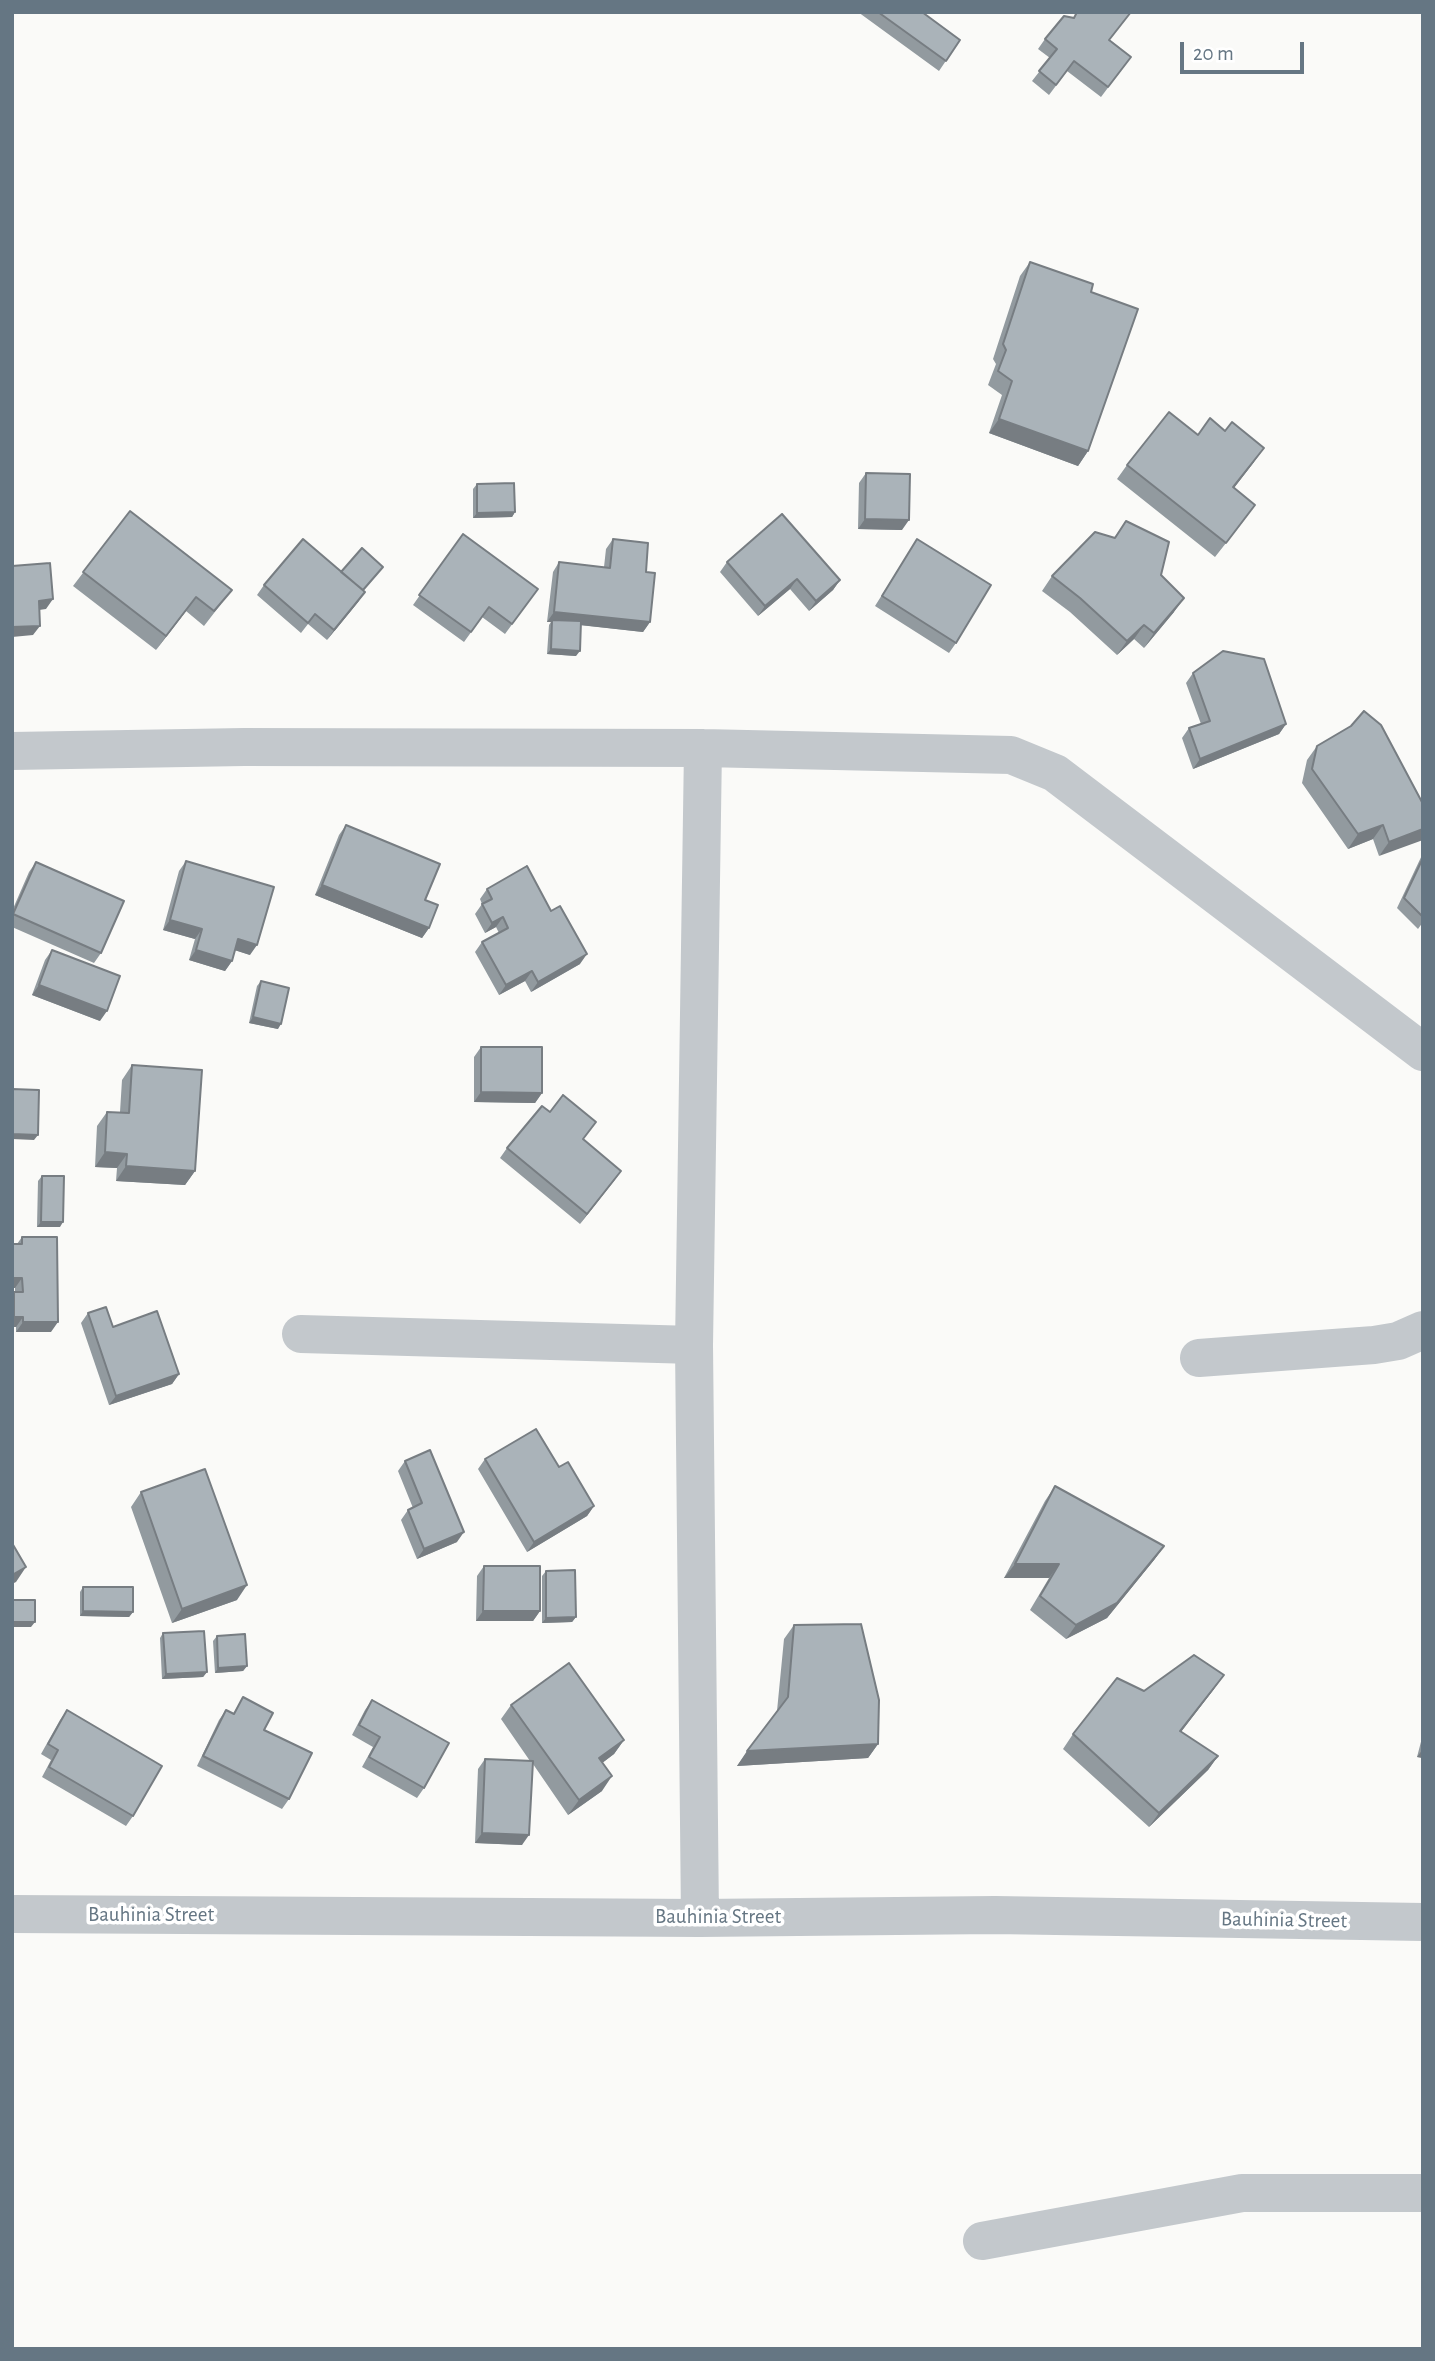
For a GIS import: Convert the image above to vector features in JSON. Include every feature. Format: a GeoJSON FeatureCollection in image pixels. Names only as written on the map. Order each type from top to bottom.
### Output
{"type":"FeatureCollection","features":[{"type":"Feature","properties":{"kind":"street"},"geometry":{"type":"LineString","coordinates":[[12,751],[244,747],[703,748],[1011,755],[1055,773],[1423,1052]]}},
{"type":"Feature","properties":{"kind":"street"},"geometry":{"type":"LineString","coordinates":[[700,1918],[694,1345],[703,748]]}},
{"type":"Feature","properties":{"kind":"street"},"geometry":{"type":"LineString","coordinates":[[1199,1358],[1374,1345],[1398,1341],[1423,1330]]}},
{"type":"Feature","properties":{"kind":"street"},"geometry":{"type":"LineString","coordinates":[[301,1334],[694,1345]]}},
{"type":"Feature","properties":{"kind":"street","name":"Bauhinia Street"},"geometry":{"type":"LineString","coordinates":[[12,1914],[700,1918],[995,1915],[1423,1922]]}},
{"type":"Feature","properties":{"kind":"street"},"geometry":{"type":"LineString","coordinates":[[982,2241],[1242,2193],[1423,2193]]}},
{"type":"Feature","properties":{"kind":"building"},"geometry":{"type":"Polygon","coordinates":[[[878,12],[922,12],[960,40],[946,61],[878,12]]]}},
{"type":"Feature","properties":{"kind":"building"},"geometry":{"type":"Polygon","coordinates":[[[1077,12],[1131,12],[1109,40],[1131,57],[1108,87],[1074,61],[1056,85],[1039,71],[1057,49],[1045,39],[1064,16],[1074,18],[1077,12]]]}},
{"type":"Feature","properties":{"kind":"building"},"geometry":{"type":"Polygon","coordinates":[[[1030,262],[1093,284],[1091,292],[1138,309],[1088,451],[999,419],[1012,381],[998,371],[1006,350],[1003,344],[1030,262]]]}},
{"type":"Feature","properties":{"kind":"building"},"geometry":{"type":"Polygon","coordinates":[[[1169,412],[1198,435],[1210,418],[1225,431],[1232,422],[1264,448],[1233,487],[1255,505],[1226,543],[1127,465],[1169,412]]]}},
{"type":"Feature","properties":{"kind":"building"},"geometry":{"type":"Polygon","coordinates":[[[866,473],[910,474],[909,520],[865,519],[866,473]]]}},
{"type":"Feature","properties":{"kind":"building"},"geometry":{"type":"Polygon","coordinates":[[[514,483],[515,512],[477,513],[477,484],[514,483]]]}},
{"type":"Feature","properties":{"kind":"building"},"geometry":{"type":"Polygon","coordinates":[[[130,511],[232,590],[214,611],[196,597],[166,636],[83,572],[130,511]]]}},
{"type":"Feature","properties":{"kind":"building"},"geometry":{"type":"Polygon","coordinates":[[[782,514],[840,580],[816,601],[797,579],[765,606],[727,562],[782,514]]]}},
{"type":"Feature","properties":{"kind":"building"},"geometry":{"type":"Polygon","coordinates":[[[1126,521],[1169,542],[1161,575],[1184,598],[1154,633],[1144,625],[1127,641],[1052,576],[1095,532],[1115,538],[1126,521]]]}},
{"type":"Feature","properties":{"kind":"building"},"geometry":{"type":"Polygon","coordinates":[[[463,534],[538,589],[512,624],[489,607],[471,632],[419,595],[463,534]]]}},
{"type":"Feature","properties":{"kind":"building"},"geometry":{"type":"Polygon","coordinates":[[[303,539],[365,592],[334,630],[315,614],[308,623],[264,585],[303,539]]]}},
{"type":"Feature","properties":{"kind":"building"},"geometry":{"type":"Polygon","coordinates":[[[613,539],[648,543],[646,572],[655,573],[650,622],[554,612],[559,562],[610,568],[613,539]]]}},
{"type":"Feature","properties":{"kind":"building"},"geometry":{"type":"Polygon","coordinates":[[[917,539],[991,585],[956,643],[882,596],[917,539]]]}},
{"type":"Feature","properties":{"kind":"building"},"geometry":{"type":"Polygon","coordinates":[[[362,548],[383,567],[363,590],[341,572],[362,548]]]}},
{"type":"Feature","properties":{"kind":"building"},"geometry":{"type":"Polygon","coordinates":[[[50,563],[53,599],[39,601],[40,626],[12,627],[12,566],[50,563]]]}},
{"type":"Feature","properties":{"kind":"building"},"geometry":{"type":"Polygon","coordinates":[[[552,620],[581,621],[580,651],[551,649],[552,620]]]}},
{"type":"Feature","properties":{"kind":"building"},"geometry":{"type":"Polygon","coordinates":[[[1223,651],[1264,659],[1286,724],[1200,759],[1189,728],[1210,721],[1193,673],[1223,651]]]}},
{"type":"Feature","properties":{"kind":"building"},"geometry":{"type":"Polygon","coordinates":[[[1364,711],[1381,725],[1423,804],[1423,829],[1389,842],[1383,825],[1358,834],[1312,769],[1317,746],[1351,726],[1364,711]]]}},
{"type":"Feature","properties":{"kind":"building"},"geometry":{"type":"Polygon","coordinates":[[[346,825],[440,864],[425,900],[438,905],[429,928],[322,885],[346,825]]]}},
{"type":"Feature","properties":{"kind":"building"},"geometry":{"type":"Polygon","coordinates":[[[1423,858],[1423,917],[1404,898],[1423,858]]]}},
{"type":"Feature","properties":{"kind":"building"},"geometry":{"type":"Polygon","coordinates":[[[186,861],[274,887],[257,945],[238,939],[232,961],[196,950],[202,929],[170,920],[186,861]]]}},
{"type":"Feature","properties":{"kind":"building"},"geometry":{"type":"Polygon","coordinates":[[[36,862],[124,901],[101,953],[13,914],[36,862]]]}},
{"type":"Feature","properties":{"kind":"building"},"geometry":{"type":"Polygon","coordinates":[[[527,866],[551,911],[560,906],[587,954],[538,982],[532,971],[506,985],[482,942],[508,928],[503,917],[492,923],[482,904],[492,899],[487,889],[527,866]]]}},
{"type":"Feature","properties":{"kind":"building"},"geometry":{"type":"Polygon","coordinates":[[[52,950],[120,976],[107,1011],[39,985],[52,950]]]}},
{"type":"Feature","properties":{"kind":"building"},"geometry":{"type":"Polygon","coordinates":[[[261,981],[289,988],[281,1024],[253,1017],[261,981]]]}},
{"type":"Feature","properties":{"kind":"building"},"geometry":{"type":"Polygon","coordinates":[[[481,1047],[542,1047],[542,1093],[481,1092],[481,1047]]]}},
{"type":"Feature","properties":{"kind":"building"},"geometry":{"type":"Polygon","coordinates":[[[132,1065],[202,1070],[195,1171],[126,1166],[127,1154],[105,1152],[107,1112],[129,1113],[132,1065]]]}},
{"type":"Feature","properties":{"kind":"building"},"geometry":{"type":"Polygon","coordinates":[[[12,1089],[39,1090],[38,1135],[12,1134],[12,1089]]]}},
{"type":"Feature","properties":{"kind":"building"},"geometry":{"type":"Polygon","coordinates":[[[563,1095],[596,1122],[583,1139],[621,1171],[587,1214],[507,1148],[542,1106],[550,1112],[563,1095]]]}},
{"type":"Feature","properties":{"kind":"building"},"geometry":{"type":"Polygon","coordinates":[[[42,1176],[64,1176],[63,1222],[41,1222],[42,1176]]]}},
{"type":"Feature","properties":{"kind":"building"},"geometry":{"type":"Polygon","coordinates":[[[22,1237],[57,1237],[58,1322],[23,1322],[23,1317],[14,1317],[14,1292],[23,1292],[22,1278],[12,1278],[12,1244],[22,1244],[22,1237]]]}},
{"type":"Feature","properties":{"kind":"building"},"geometry":{"type":"Polygon","coordinates":[[[106,1307],[113,1327],[157,1311],[179,1374],[116,1396],[88,1313],[106,1307]]]}},
{"type":"Feature","properties":{"kind":"building"},"geometry":{"type":"Polygon","coordinates":[[[536,1429],[559,1467],[568,1462],[594,1506],[534,1542],[485,1459],[536,1429]]]}},
{"type":"Feature","properties":{"kind":"building"},"geometry":{"type":"Polygon","coordinates":[[[430,1450],[464,1532],[424,1549],[408,1510],[422,1503],[405,1461],[430,1450]]]}},
{"type":"Feature","properties":{"kind":"building"},"geometry":{"type":"Polygon","coordinates":[[[205,1469],[247,1585],[182,1609],[141,1492],[205,1469]]]}},
{"type":"Feature","properties":{"kind":"building"},"geometry":{"type":"Polygon","coordinates":[[[1055,1486],[1164,1546],[1117,1603],[1076,1625],[1040,1596],[1059,1564],[1015,1564],[1055,1486]]]}},
{"type":"Feature","properties":{"kind":"building"},"geometry":{"type":"Polygon","coordinates":[[[12,1543],[26,1567],[12,1575],[12,1543]]]}},
{"type":"Feature","properties":{"kind":"building"},"geometry":{"type":"Polygon","coordinates":[[[484,1566],[540,1566],[540,1611],[483,1611],[484,1566]]]}},
{"type":"Feature","properties":{"kind":"building"},"geometry":{"type":"Polygon","coordinates":[[[575,1570],[576,1617],[546,1618],[546,1571],[575,1570]]]}},
{"type":"Feature","properties":{"kind":"building"},"geometry":{"type":"Polygon","coordinates":[[[83,1587],[133,1587],[133,1612],[83,1611],[83,1587]]]}},
{"type":"Feature","properties":{"kind":"building"},"geometry":{"type":"Polygon","coordinates":[[[12,1600],[35,1600],[35,1622],[12,1622],[12,1600]]]}},
{"type":"Feature","properties":{"kind":"building"},"geometry":{"type":"Polygon","coordinates":[[[861,1624],[879,1700],[878,1744],[747,1751],[788,1697],[794,1625],[861,1624]]]}},
{"type":"Feature","properties":{"kind":"building"},"geometry":{"type":"Polygon","coordinates":[[[204,1631],[207,1672],[166,1674],[163,1633],[204,1631]]]}},
{"type":"Feature","properties":{"kind":"building"},"geometry":{"type":"Polygon","coordinates":[[[245,1634],[247,1666],[218,1668],[217,1636],[245,1634]]]}},
{"type":"Feature","properties":{"kind":"building"},"geometry":{"type":"Polygon","coordinates":[[[1194,1655],[1224,1675],[1180,1731],[1218,1756],[1159,1813],[1073,1734],[1117,1678],[1144,1691],[1194,1655]]]}},
{"type":"Feature","properties":{"kind":"building"},"geometry":{"type":"Polygon","coordinates":[[[569,1663],[624,1740],[599,1758],[612,1776],[579,1800],[511,1705],[569,1663]]]}},
{"type":"Feature","properties":{"kind":"building"},"geometry":{"type":"Polygon","coordinates":[[[243,1697],[273,1713],[264,1730],[312,1753],[289,1799],[203,1756],[226,1710],[234,1714],[243,1697]]]}},
{"type":"Feature","properties":{"kind":"building"},"geometry":{"type":"Polygon","coordinates":[[[372,1700],[449,1743],[424,1788],[369,1757],[380,1737],[359,1725],[372,1700]]]}},
{"type":"Feature","properties":{"kind":"building"},"geometry":{"type":"Polygon","coordinates":[[[67,1710],[162,1766],[133,1816],[49,1767],[58,1750],[48,1744],[67,1710]]]}},
{"type":"Feature","properties":{"kind":"building"},"geometry":{"type":"Polygon","coordinates":[[[485,1759],[533,1761],[529,1835],[482,1833],[485,1759]]]}}]}
